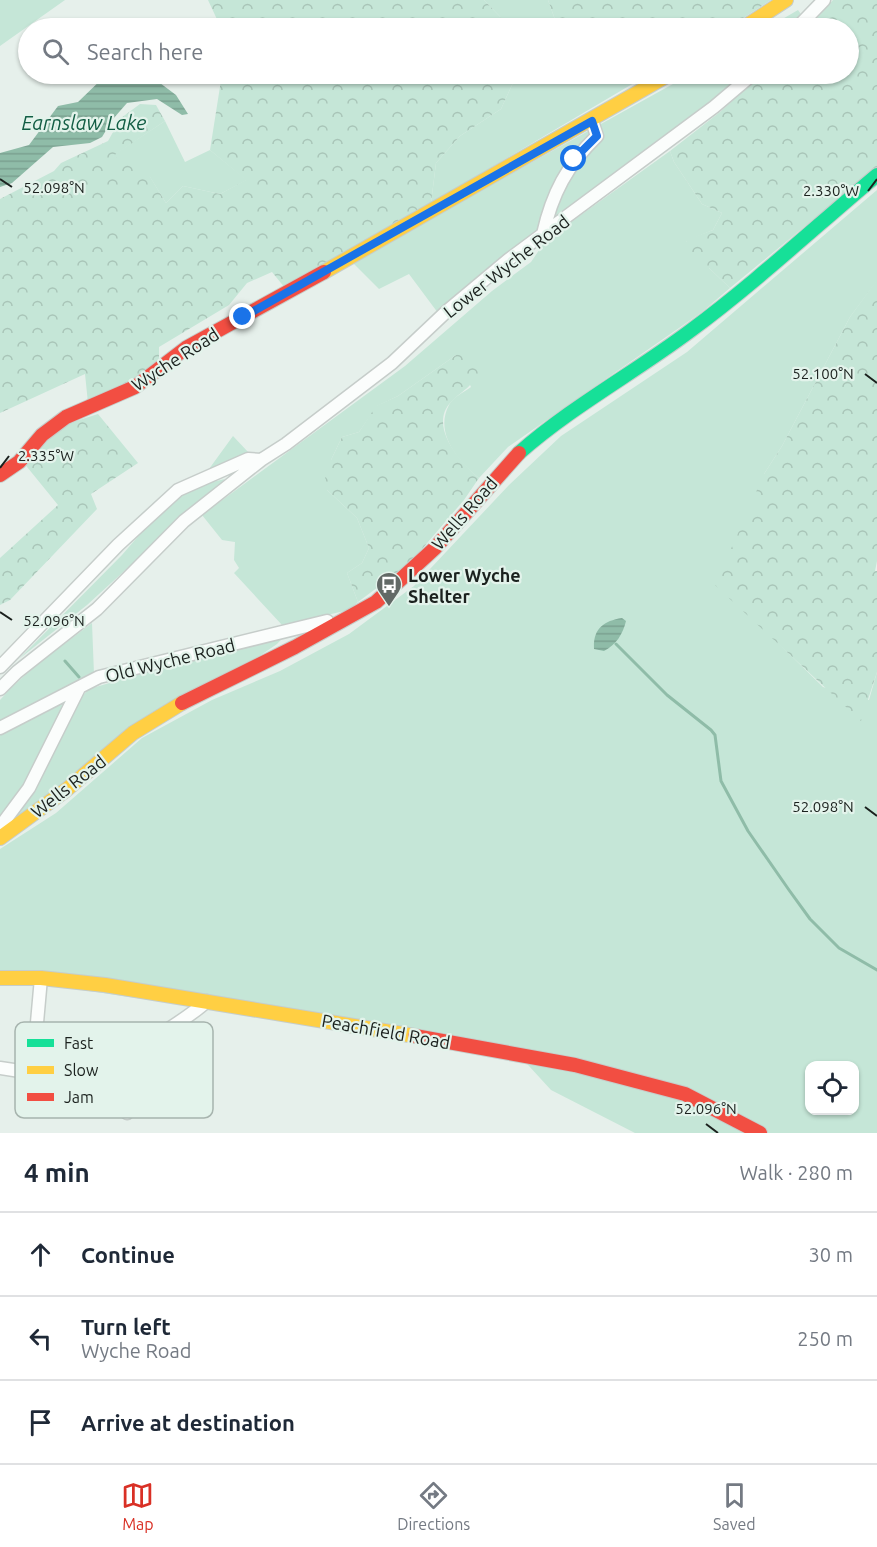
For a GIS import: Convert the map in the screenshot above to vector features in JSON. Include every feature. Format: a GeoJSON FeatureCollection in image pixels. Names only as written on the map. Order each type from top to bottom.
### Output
{"type":"FeatureCollection","features":[{"type":"Feature","properties":{"kind":"main road"},"geometry":{"type":"LineString","coordinates":[[758,18],[786,0]]}},
{"type":"Feature","properties":{"kind":"main road","name":"Wyche Road"},"geometry":{"type":"LineString","coordinates":[[0,475],[19,462],[42,435],[66,417],[101,405],[135,387],[186,348],[592,121],[653,84]]}},
{"type":"Feature","properties":{"kind":"main road","name":"Wells Road"},"geometry":{"type":"LineString","coordinates":[[0,838],[66,789],[133,733],[181,703],[349,619],[376,602],[435,548],[513,458],[547,428],[628,376],[693,329],[877,175]]}},
{"type":"Feature","properties":{"kind":"main road","name":"Peachfield Road"},"geometry":{"type":"LineString","coordinates":[[0,978],[41,978],[105,985],[575,1065],[685,1094],[760,1133]]}},
{"type":"Feature","properties":{"kind":"street"},"geometry":{"type":"LineString","coordinates":[[807,18],[824,0]]}},
{"type":"Feature","properties":{"kind":"street","name":"Lower Wyche Road"},"geometry":{"type":"LineString","coordinates":[[0,689],[17,672],[97,609],[184,521],[261,460],[392,363],[474,288],[705,114],[741,84]]}},
{"type":"Feature","properties":{"kind":"street"},"geometry":{"type":"LineString","coordinates":[[543,234],[560,184],[574,159],[597,136],[592,121]]}},
{"type":"Feature","properties":{"kind":"street","name":"Lower Wyche Road"},"geometry":{"type":"LineString","coordinates":[[0,667],[118,545],[178,490],[248,459],[261,460]]}},
{"type":"Feature","properties":{"kind":"street","name":"Old Wyche Road"},"geometry":{"type":"LineString","coordinates":[[0,728],[99,677],[332,620],[349,619]]}},
{"type":"Feature","properties":{"kind":"street"},"geometry":{"type":"LineString","coordinates":[[0,827],[29,788],[79,688]]}},
{"type":"Feature","properties":{"kind":"street"},"geometry":{"type":"LineString","coordinates":[[37,1022],[41,978]]}},
{"type":"Feature","properties":{"kind":"street"},"geometry":{"type":"LineString","coordinates":[[179,1022],[207,1001]]}},
{"type":"Feature","properties":{"kind":"street"},"geometry":{"type":"LineString","coordinates":[[0,1068],[15,1074]]}},
{"type":"Feature","properties":{"kind":"green space"},"geometry":{"type":"Polygon","coordinates":[[[0,0],[65,0],[40,18],[18,18],[18,33],[0,46],[0,0]]]}},
{"type":"Feature","properties":{"kind":"green space"},"geometry":{"type":"Polygon","coordinates":[[[208,0],[484,0],[501,18],[216,18],[208,0]]]}},
{"type":"Feature","properties":{"kind":"green space"},"geometry":{"type":"Polygon","coordinates":[[[484,0],[548,0],[554,18],[501,18],[484,0]]]}},
{"type":"Feature","properties":{"kind":"green space"},"geometry":{"type":"Polygon","coordinates":[[[548,0],[771,0],[743,18],[554,18],[548,0]]]}},
{"type":"Feature","properties":{"kind":"green space"},"geometry":{"type":"Polygon","coordinates":[[[833,0],[877,0],[877,167],[730,288],[709,268],[691,266],[686,240],[713,230],[722,213],[702,204],[674,162],[670,151],[720,112],[751,84],[859,84],[859,18],[817,18],[833,0]]]}},
{"type":"Feature","properties":{"kind":"green space"},"geometry":{"type":"Polygon","coordinates":[[[798,10],[803,17],[802,18],[784,18],[798,10]]]}},
{"type":"Feature","properties":{"kind":"green space"},"geometry":{"type":"Polygon","coordinates":[[[220,84],[512,84],[501,109],[460,136],[436,163],[431,203],[285,288],[272,272],[247,283],[229,305],[159,347],[159,359],[129,384],[88,403],[85,374],[0,413],[0,199],[54,171],[61,163],[108,141],[121,118],[140,104],[156,105],[165,121],[113,156],[149,175],[166,203],[183,186],[220,194],[246,180],[210,150],[220,84]]]}},
{"type":"Feature","properties":{"kind":"green space"},"geometry":{"type":"Polygon","coordinates":[[[512,84],[632,84],[431,203],[436,163],[460,136],[501,109],[512,84]]]}},
{"type":"Feature","properties":{"kind":"green space"},"geometry":{"type":"Polygon","coordinates":[[[673,84],[735,84],[691,120],[470,283],[438,313],[409,274],[379,289],[352,262],[673,84]]]}},
{"type":"Feature","properties":{"kind":"green space"},"geometry":{"type":"Polygon","coordinates":[[[165,121],[185,162],[210,150],[247,180],[220,194],[183,186],[166,203],[150,177],[112,156],[165,121]]]}},
{"type":"Feature","properties":{"kind":"green space"},"geometry":{"type":"Polygon","coordinates":[[[670,151],[674,162],[702,204],[722,213],[713,230],[686,241],[730,288],[702,312],[508,447],[479,478],[456,455],[450,446],[444,426],[445,415],[451,402],[471,387],[456,355],[398,396],[377,406],[359,432],[342,437],[331,460],[327,490],[357,518],[369,548],[362,563],[347,573],[358,602],[349,610],[282,625],[234,573],[239,568],[234,560],[235,542],[222,540],[202,515],[405,366],[492,291],[531,262],[546,240],[670,151]]]}},
{"type":"Feature","properties":{"kind":"green space"},"geometry":{"type":"Polygon","coordinates":[[[877,190],[877,281],[850,317],[782,446],[764,474],[772,637],[823,687],[869,700],[877,672],[877,1133],[635,1133],[551,1090],[518,1054],[0,978],[0,849],[56,813],[142,738],[212,700],[280,671],[349,634],[414,586],[509,485],[561,436],[687,352],[877,190]]]}},
{"type":"Feature","properties":{"kind":"green space"},"geometry":{"type":"Polygon","coordinates":[[[877,280],[877,561],[875,571],[877,571],[877,672],[861,721],[715,585],[764,474],[782,446],[850,317],[877,280]]]}},
{"type":"Feature","properties":{"kind":"green space"},"geometry":{"type":"Polygon","coordinates":[[[468,353],[480,371],[470,385],[451,402],[445,412],[443,422],[449,443],[463,463],[479,478],[464,500],[410,563],[358,602],[347,573],[362,563],[369,548],[357,518],[327,490],[323,463],[331,460],[342,437],[359,432],[376,406],[398,396],[456,355],[468,353]]]}},
{"type":"Feature","properties":{"kind":"green space"},"geometry":{"type":"Polygon","coordinates":[[[98,414],[138,463],[91,494],[97,509],[10,600],[0,605],[0,558],[58,505],[23,462],[51,429],[98,414]]]}},
{"type":"Feature","properties":{"kind":"green space"},"geometry":{"type":"Polygon","coordinates":[[[233,436],[249,453],[209,469],[233,436]]]}},
{"type":"Feature","properties":{"kind":"green space"},"geometry":{"type":"Polygon","coordinates":[[[225,479],[87,605],[19,659],[122,555],[178,490],[225,479]]]}},
{"type":"Feature","properties":{"kind":"green space"},"geometry":{"type":"Polygon","coordinates":[[[92,623],[94,674],[0,726],[0,700],[32,669],[92,623]]]}},
{"type":"Feature","properties":{"kind":"green space"},"geometry":{"type":"Polygon","coordinates":[[[290,630],[277,644],[2,831],[31,793],[83,695],[89,689],[290,630]]]}},
{"type":"Feature","properties":{"kind":"green space"},"geometry":{"type":"Polygon","coordinates":[[[65,702],[26,786],[0,821],[0,735],[65,702]]]}},
{"type":"Feature","properties":{"kind":"water","name":"Earnslaw Lake"},"geometry":{"type":"Polygon","coordinates":[[[97,84],[161,84],[176,95],[188,114],[182,115],[157,99],[127,103],[113,119],[102,137],[90,143],[53,147],[12,183],[0,187],[0,153],[29,145],[58,106],[78,102],[97,84]]]}},
{"type":"Feature","properties":{"kind":"water"},"geometry":{"type":"Polygon","coordinates":[[[622,618],[626,621],[621,635],[615,642],[604,651],[594,649],[595,636],[600,627],[609,621],[622,618]]]}},
{"type":"Feature","properties":{"kind":"waterway"},"geometry":{"type":"LineString","coordinates":[[616,644],[667,695],[715,735],[721,781],[748,831],[810,919],[839,948],[877,970]]}},
{"type":"Feature","properties":{"kind":"waterway"},"geometry":{"type":"LineString","coordinates":[[65,661],[79,677]]}},
{"type":"Feature","properties":{"kind":"traffic: fast"},"geometry":{"type":"LineString","coordinates":[[519,453],[560,420],[714,313],[877,175]]}},
{"type":"Feature","properties":{"kind":"traffic: slow"},"geometry":{"type":"LineString","coordinates":[[758,18],[786,0]]}},
{"type":"Feature","properties":{"kind":"traffic: slow"},"geometry":{"type":"LineString","coordinates":[[324,272],[653,84]]}},
{"type":"Feature","properties":{"kind":"traffic: slow"},"geometry":{"type":"LineString","coordinates":[[0,838],[66,790],[133,733],[182,703]]}},
{"type":"Feature","properties":{"kind":"traffic: slow"},"geometry":{"type":"LineString","coordinates":[[0,978],[41,978],[105,985],[415,1036]]}},
{"type":"Feature","properties":{"kind":"traffic: jam"},"geometry":{"type":"LineString","coordinates":[[0,475],[19,462],[42,435],[66,417],[135,387],[186,348],[324,272]]}},
{"type":"Feature","properties":{"kind":"traffic: jam"},"geometry":{"type":"LineString","coordinates":[[182,703],[295,647],[376,602],[435,548],[519,453]]}},
{"type":"Feature","properties":{"kind":"traffic: jam"},"geometry":{"type":"LineString","coordinates":[[415,1036],[575,1065],[685,1094],[760,1133]]}},
{"type":"Feature","properties":{"kind":"place","name":"Lower Wyche Shelter"},"geometry":{"type":"Point","coordinates":[389,608]}},
{"type":"Feature","properties":{"kind":"route"},"geometry":{"type":"LineString","coordinates":[[243,317],[592,121],[597,136],[574,159]]}}]}
